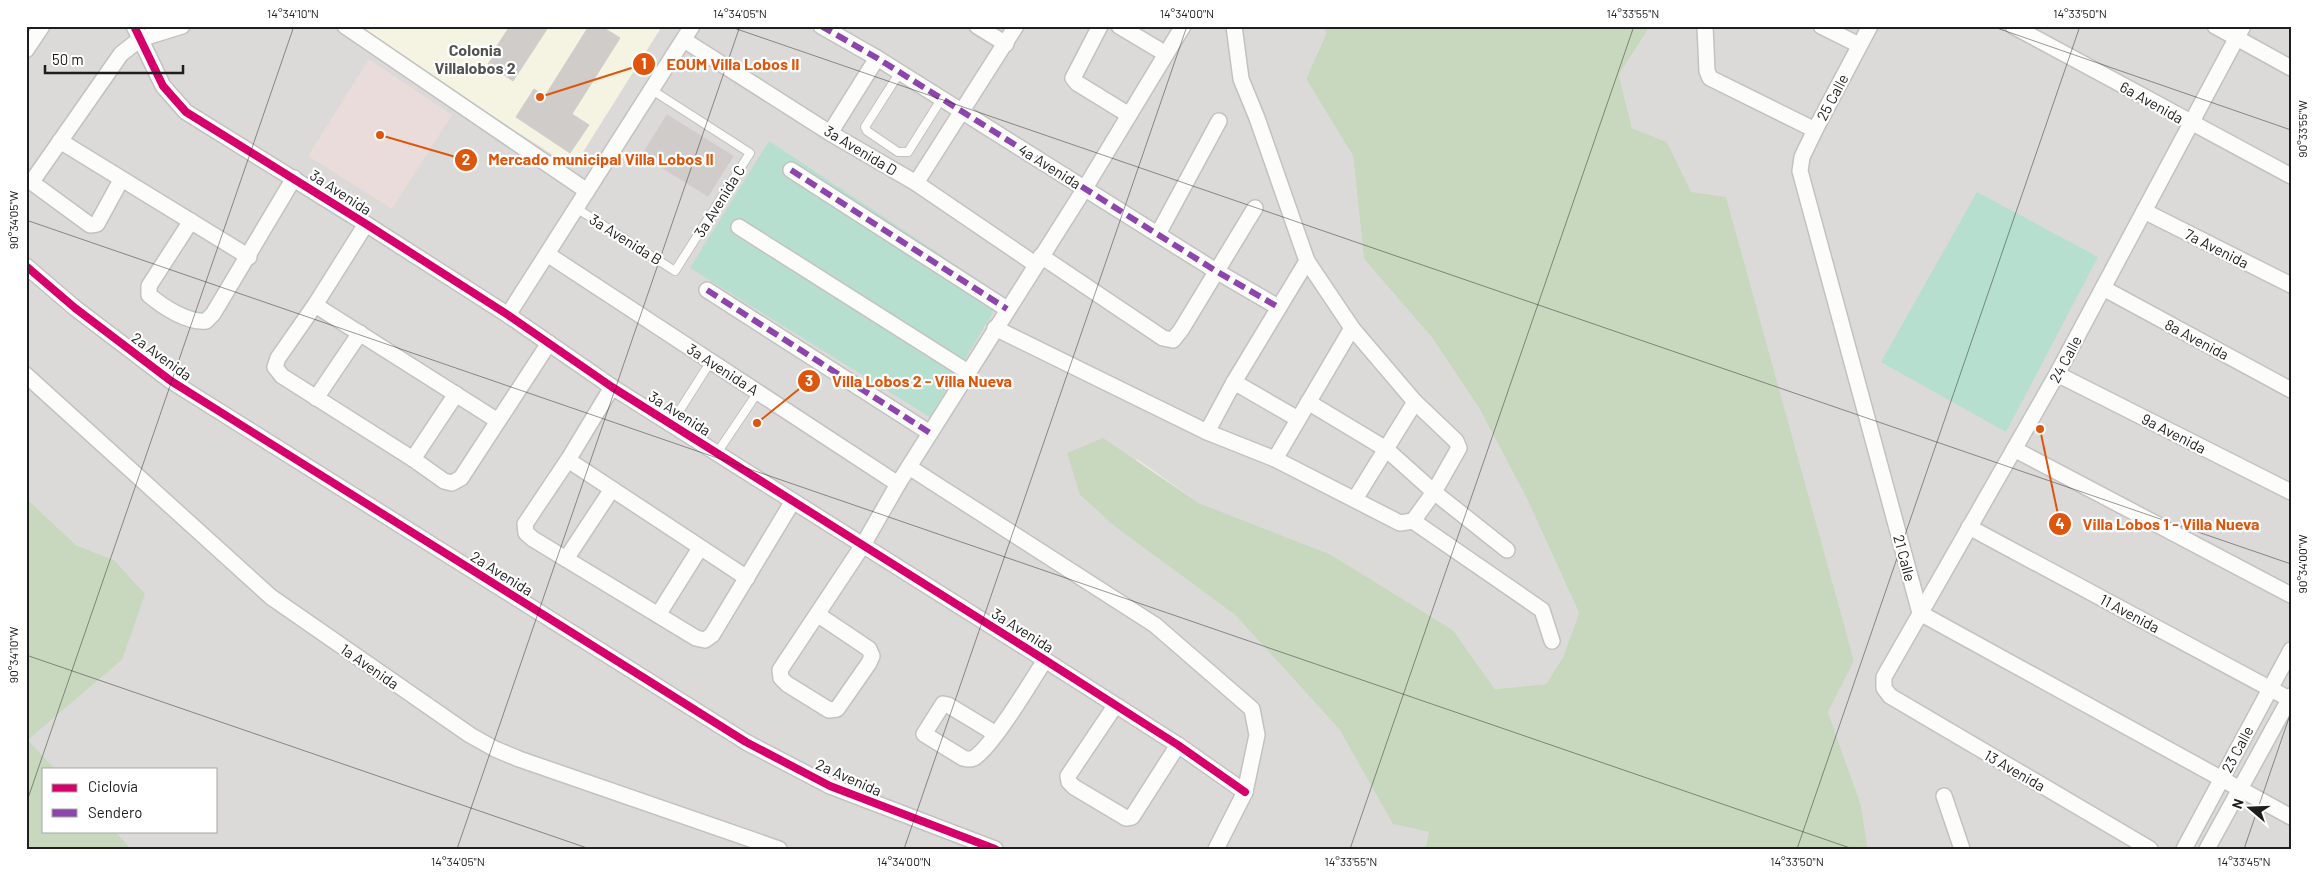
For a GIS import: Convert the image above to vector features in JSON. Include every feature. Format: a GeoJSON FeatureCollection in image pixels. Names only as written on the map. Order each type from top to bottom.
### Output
{"type":"FeatureCollection","features":[{"type":"Feature","properties":{"kind":"street"},"geometry":{"type":"LineString","coordinates":[[28,44],[42,26]]}},
{"type":"Feature","properties":{"kind":"street"},"geometry":{"type":"LineString","coordinates":[[121,180],[97,224],[90,225],[34,184],[34,177],[137,33],[182,26]]}},
{"type":"Feature","properties":{"kind":"street"},"geometry":{"type":"LineString","coordinates":[[345,26],[587,191]]}},
{"type":"Feature","properties":{"kind":"street"},"geometry":{"type":"LineString","coordinates":[[508,316],[692,26]]}},
{"type":"Feature","properties":{"kind":"street","name":"4a Avenida"},"geometry":{"type":"LineString","coordinates":[[821,26],[900,72],[1216,271],[1278,307]]}},
{"type":"Feature","properties":{"kind":"street"},"geometry":{"type":"LineString","coordinates":[[977,26],[1006,44]]}},
{"type":"Feature","properties":{"kind":"street"},"geometry":{"type":"LineString","coordinates":[[916,183],[1016,26]]}},
{"type":"Feature","properties":{"kind":"street"},"geometry":{"type":"LineString","coordinates":[[1100,26],[1073,78],[1077,83],[1129,115]]}},
{"type":"Feature","properties":{"kind":"street"},"geometry":{"type":"LineString","coordinates":[[1119,26],[1166,54]]}},
{"type":"Feature","properties":{"kind":"street"},"geometry":{"type":"LineString","coordinates":[[817,614],[869,649],[872,656],[837,709],[829,710],[787,684],[781,678],[780,670],[817,614],[863,545],[898,484],[994,328],[1085,188],[1183,26]]}},
{"type":"Feature","properties":{"kind":"street"},"geometry":{"type":"LineString","coordinates":[[994,328],[1206,432],[1275,459],[1400,524],[1413,521],[1434,492],[1459,448],[1456,441],[1416,402],[1352,328],[1307,261],[1261,127],[1241,79],[1234,26]]}},
{"type":"Feature","properties":{"kind":"street"},"geometry":{"type":"LineString","coordinates":[[1705,26],[1710,78],[1815,130]]}},
{"type":"Feature","properties":{"kind":"street"},"geometry":{"type":"LineString","coordinates":[[1821,26],[1859,46]]}},
{"type":"Feature","properties":{"kind":"street","name":"25 Calle"},"geometry":{"type":"LineString","coordinates":[[1800,171],[1802,158],[1815,130],[1870,26]]}},
{"type":"Feature","properties":{"kind":"street","name":"6a Avenida"},"geometry":{"type":"LineString","coordinates":[[2013,26],[2291,176]]}},
{"type":"Feature","properties":{"kind":"street"},"geometry":{"type":"LineString","coordinates":[[2215,26],[2239,32],[2291,68]]}},
{"type":"Feature","properties":{"kind":"street","name":"24 Calle"},"geometry":{"type":"LineString","coordinates":[[1884,688],[1884,677],[2057,374],[2239,32]]}},
{"type":"Feature","properties":{"kind":"street","name":"3a Avenida"},"geometry":{"type":"LineString","coordinates":[[137,33],[163,86],[186,112],[366,224],[549,343],[612,387],[1178,745],[1245,792]]}},
{"type":"Feature","properties":{"kind":"street","name":"3a Avenida D"},"geometry":{"type":"LineString","coordinates":[[684,40],[830,133],[916,183],[1163,338],[1172,340],[1216,271]]}},
{"type":"Feature","properties":{"kind":"street"},"geometry":{"type":"LineString","coordinates":[[830,133],[877,58]]}},
{"type":"Feature","properties":{"kind":"street"},"geometry":{"type":"LineString","coordinates":[[1158,234],[1219,121]]}},
{"type":"Feature","properties":{"kind":"street"},"geometry":{"type":"LineString","coordinates":[[60,141],[121,180],[250,257]]}},
{"type":"Feature","properties":{"kind":"street"},"geometry":{"type":"LineString","coordinates":[[791,170],[1007,309]]}},
{"type":"Feature","properties":{"kind":"street","name":"21 Calle"},"geometry":{"type":"LineString","coordinates":[[1800,171],[1920,613]]}},
{"type":"Feature","properties":{"kind":"street"},"geometry":{"type":"LineString","coordinates":[[191,221],[149,286],[149,295],[157,302],[196,322],[206,322],[250,257],[294,178]]}},
{"type":"Feature","properties":{"kind":"street"},"geometry":{"type":"LineString","coordinates":[[1216,271],[1255,208]]}},
{"type":"Feature","properties":{"kind":"street","name":"7a Avenida"},"geometry":{"type":"LineString","coordinates":[[2144,211],[2291,285]]}},
{"type":"Feature","properties":{"kind":"street"},"geometry":{"type":"LineString","coordinates":[[366,224],[315,305],[278,358],[275,367],[282,376],[413,459],[444,482],[452,483],[461,478],[549,343]]}},
{"type":"Feature","properties":{"kind":"street"},"geometry":{"type":"LineString","coordinates":[[738,227],[968,372]]}},
{"type":"Feature","properties":{"kind":"street","name":"3a Avenida A"},"geometry":{"type":"LineString","coordinates":[[547,254],[898,484]]}},
{"type":"Feature","properties":{"kind":"street"},"geometry":{"type":"LineString","coordinates":[[1206,432],[1278,307],[1307,261]]}},
{"type":"Feature","properties":{"kind":"street","name":"2a Avenida"},"geometry":{"type":"LineString","coordinates":[[26,266],[75,308],[171,381],[746,742],[830,786],[996,849]]}},
{"type":"Feature","properties":{"kind":"street","name":"8a Avenida"},"geometry":{"type":"LineString","coordinates":[[2102,288],[2291,390]]}},
{"type":"Feature","properties":{"kind":"street"},"geometry":{"type":"LineString","coordinates":[[707,290],[930,433]]}},
{"type":"Feature","properties":{"kind":"street"},"geometry":{"type":"LineString","coordinates":[[315,305],[498,421]]}},
{"type":"Feature","properties":{"kind":"street"},"geometry":{"type":"LineString","coordinates":[[1275,459],[1352,328]]}},
{"type":"Feature","properties":{"kind":"street"},"geometry":{"type":"LineString","coordinates":[[316,398],[360,333]]}},
{"type":"Feature","properties":{"kind":"street","name":"9a Avenida"},"geometry":{"type":"LineString","coordinates":[[2057,374],[2291,492]]}},
{"type":"Feature","properties":{"kind":"street","name":"1a Avenida"},"geometry":{"type":"LineString","coordinates":[[26,375],[272,597],[470,736],[519,759],[780,849]]}},
{"type":"Feature","properties":{"kind":"street"},"geometry":{"type":"LineString","coordinates":[[1234,382],[1298,419]]}},
{"type":"Feature","properties":{"kind":"street"},"geometry":{"type":"LineString","coordinates":[[612,387],[568,460],[525,524],[526,533],[566,559],[696,638],[705,640],[712,635],[793,502]]}},
{"type":"Feature","properties":{"kind":"street"},"geometry":{"type":"LineString","coordinates":[[413,459],[456,394]]}},
{"type":"Feature","properties":{"kind":"street"},"geometry":{"type":"LineString","coordinates":[[1308,402],[1386,449],[1434,492],[1507,550]]}},
{"type":"Feature","properties":{"kind":"street"},"geometry":{"type":"LineString","coordinates":[[1354,499],[1416,402]]}},
{"type":"Feature","properties":{"kind":"street"},"geometry":{"type":"LineString","coordinates":[[2014,449],[2291,595]]}},
{"type":"Feature","properties":{"kind":"street"},"geometry":{"type":"LineString","coordinates":[[568,460],[748,578]]}},
{"type":"Feature","properties":{"kind":"street"},"geometry":{"type":"LineString","coordinates":[[909,467],[1155,625],[1252,709],[1257,735],[1245,792],[1216,849]]}},
{"type":"Feature","properties":{"kind":"street"},"geometry":{"type":"LineString","coordinates":[[566,559],[612,489]]}},
{"type":"Feature","properties":{"kind":"street"},"geometry":{"type":"LineString","coordinates":[[1413,521],[1542,610],[1552,642]]}},
{"type":"Feature","properties":{"kind":"street","name":"11 Avenida"},"geometry":{"type":"LineString","coordinates":[[1969,527],[2290,699]]}},
{"type":"Feature","properties":{"kind":"street"},"geometry":{"type":"LineString","coordinates":[[658,615],[700,548]]}},
{"type":"Feature","properties":{"kind":"street"},"geometry":{"type":"LineString","coordinates":[[1920,613],[2291,817]]}},
{"type":"Feature","properties":{"kind":"street","name":"23 Calle"},"geometry":{"type":"LineString","coordinates":[[2184,849],[2291,650]]}},
{"type":"Feature","properties":{"kind":"street"},"geometry":{"type":"LineString","coordinates":[[996,734],[1045,660]]}},
{"type":"Feature","properties":{"kind":"street","name":"13 Avenida"},"geometry":{"type":"LineString","coordinates":[[1884,688],[1890,696],[2150,849]]}},
{"type":"Feature","properties":{"kind":"street","name":"23 Calle"},"geometry":{"type":"LineString","coordinates":[[2207,849],[2290,699]]}},
{"type":"Feature","properties":{"kind":"street"},"geometry":{"type":"LineString","coordinates":[[1115,706],[1068,776],[1069,782],[1074,787],[1126,818],[1132,817],[1178,745]]}},
{"type":"Feature","properties":{"kind":"street"},"geometry":{"type":"LineString","coordinates":[[1944,796],[1964,847]]}},
{"type":"Feature","properties":{"kind":"lane"},"geometry":{"type":"LineString","coordinates":[[900,72],[865,127],[867,131],[898,152],[903,154],[908,152],[942,98]]}},
{"type":"Feature","properties":{"kind":"lane","name":"3a Avenida C"},"geometry":{"type":"LineString","coordinates":[[652,90],[750,153],[675,271]]}},
{"type":"Feature","properties":{"kind":"lane","name":"3a Avenida B"},"geometry":{"type":"LineString","coordinates":[[576,208],[675,271]]}},
{"type":"Feature","properties":{"kind":"lane"},"geometry":{"type":"LineString","coordinates":[[671,424],[711,361]]}},
{"type":"Feature","properties":{"kind":"lane"},"geometry":{"type":"LineString","coordinates":[[717,453],[758,392]]}},
{"type":"Feature","properties":{"kind":"shaded area"},"geometry":{"type":"Polygon","coordinates":[[[26,26],[1324,26],[1326,34],[1306,79],[1353,156],[1364,259],[1433,339],[1479,408],[1527,499],[1579,613],[1563,657],[1546,684],[1495,689],[1453,630],[1330,554],[1199,503],[1137,459],[1080,495],[1114,526],[1235,615],[1339,729],[1393,823],[1429,832],[1425,849],[131,849],[116,832],[218,832],[218,768],[54,768],[28,740],[122,660],[114,560],[76,545],[26,498],[26,26]]]}},
{"type":"Feature","properties":{"kind":"shaded area"},"geometry":{"type":"Polygon","coordinates":[[[353,26],[662,26],[573,168],[353,26]]]}},
{"type":"Feature","properties":{"kind":"shaded area"},"geometry":{"type":"Polygon","coordinates":[[[1324,26],[1647,26],[1647,31],[1619,75],[1632,128],[1667,142],[1691,192],[1726,197],[1854,661],[1828,712],[1861,805],[1868,849],[1425,849],[1429,832],[1393,824],[1339,729],[1235,615],[1114,526],[1080,495],[1067,453],[1103,438],[1199,503],[1330,554],[1453,630],[1495,689],[1546,684],[1563,657],[1579,613],[1527,499],[1479,408],[1433,339],[1364,259],[1353,156],[1306,79],[1326,34],[1324,26]]]}},
{"type":"Feature","properties":{"kind":"shaded area"},"geometry":{"type":"Polygon","coordinates":[[[1647,26],[2291,26],[2291,849],[1868,849],[1861,805],[1828,712],[1854,660],[1690,192],[1667,142],[1632,128],[1619,75],[1647,31],[1647,26]]]}},
{"type":"Feature","properties":{"kind":"shaded area"},"geometry":{"type":"Polygon","coordinates":[[[369,59],[452,115],[392,209],[308,156],[369,59]]]}},
{"type":"Feature","properties":{"kind":"shaded area"},"geometry":{"type":"Polygon","coordinates":[[[26,498],[76,545],[114,560],[145,594],[122,660],[28,740],[54,768],[42,768],[42,832],[116,832],[131,849],[26,849],[26,498]]]}},
{"type":"Feature","properties":{"kind":"green space"},"geometry":{"type":"Polygon","coordinates":[[[769,141],[1003,296],[930,417],[690,268],[769,141]]]}},
{"type":"Feature","properties":{"kind":"green space"},"geometry":{"type":"Polygon","coordinates":[[[1977,192],[2098,257],[2006,432],[1881,362],[1977,192]]]}},
{"type":"Feature","properties":{"kind":"building"},"geometry":{"type":"Polygon","coordinates":[[[510,26],[549,26],[513,81],[488,64],[495,54],[493,52],[510,26]]]}},
{"type":"Feature","properties":{"kind":"building"},"geometry":{"type":"Polygon","coordinates":[[[589,26],[601,26],[620,38],[572,114],[589,125],[570,153],[516,117],[534,89],[545,96],[589,26]]]}},
{"type":"Feature","properties":{"kind":"building"},"geometry":{"type":"Polygon","coordinates":[[[667,115],[733,156],[708,196],[642,155],[667,115]]]}},
{"type":"Feature","properties":{"kind":"marked path"},"geometry":{"type":"LineString","coordinates":[[821,26],[877,58],[1216,271],[1278,307]]}},
{"type":"Feature","properties":{"kind":"marked path"},"geometry":{"type":"LineString","coordinates":[[791,170],[1007,309]]}},
{"type":"Feature","properties":{"kind":"marked path"},"geometry":{"type":"LineString","coordinates":[[707,290],[930,433]]}},
{"type":"Feature","properties":{"kind":"cycle path"},"geometry":{"type":"LineString","coordinates":[[134,26],[163,86],[186,112],[508,315],[612,387],[1178,745],[1245,792]]}},
{"type":"Feature","properties":{"kind":"cycle path"},"geometry":{"type":"LineString","coordinates":[[26,266],[75,308],[171,381],[746,742],[830,786],[995,849]]}},
{"type":"Feature","properties":{"kind":"place","name":"EOUM Villa Lobos II"},"geometry":{"type":"Point","coordinates":[540,97]}},
{"type":"Feature","properties":{"kind":"place","name":"Mercado municipal Villa Lobos II"},"geometry":{"type":"Point","coordinates":[380,135]}},
{"type":"Feature","properties":{"kind":"place","name":"Villa Lobos 2 - Villa Nueva"},"geometry":{"type":"Point","coordinates":[757,423]}},
{"type":"Feature","properties":{"kind":"place","name":"Villa Lobos 1 - Villa Nueva"},"geometry":{"type":"Point","coordinates":[2040,429]}},
{"type":"Feature","properties":{"kind":"district","name":"Colonia Villalobos 2"},"geometry":{"type":"Point","coordinates":[475,58]}}]}
